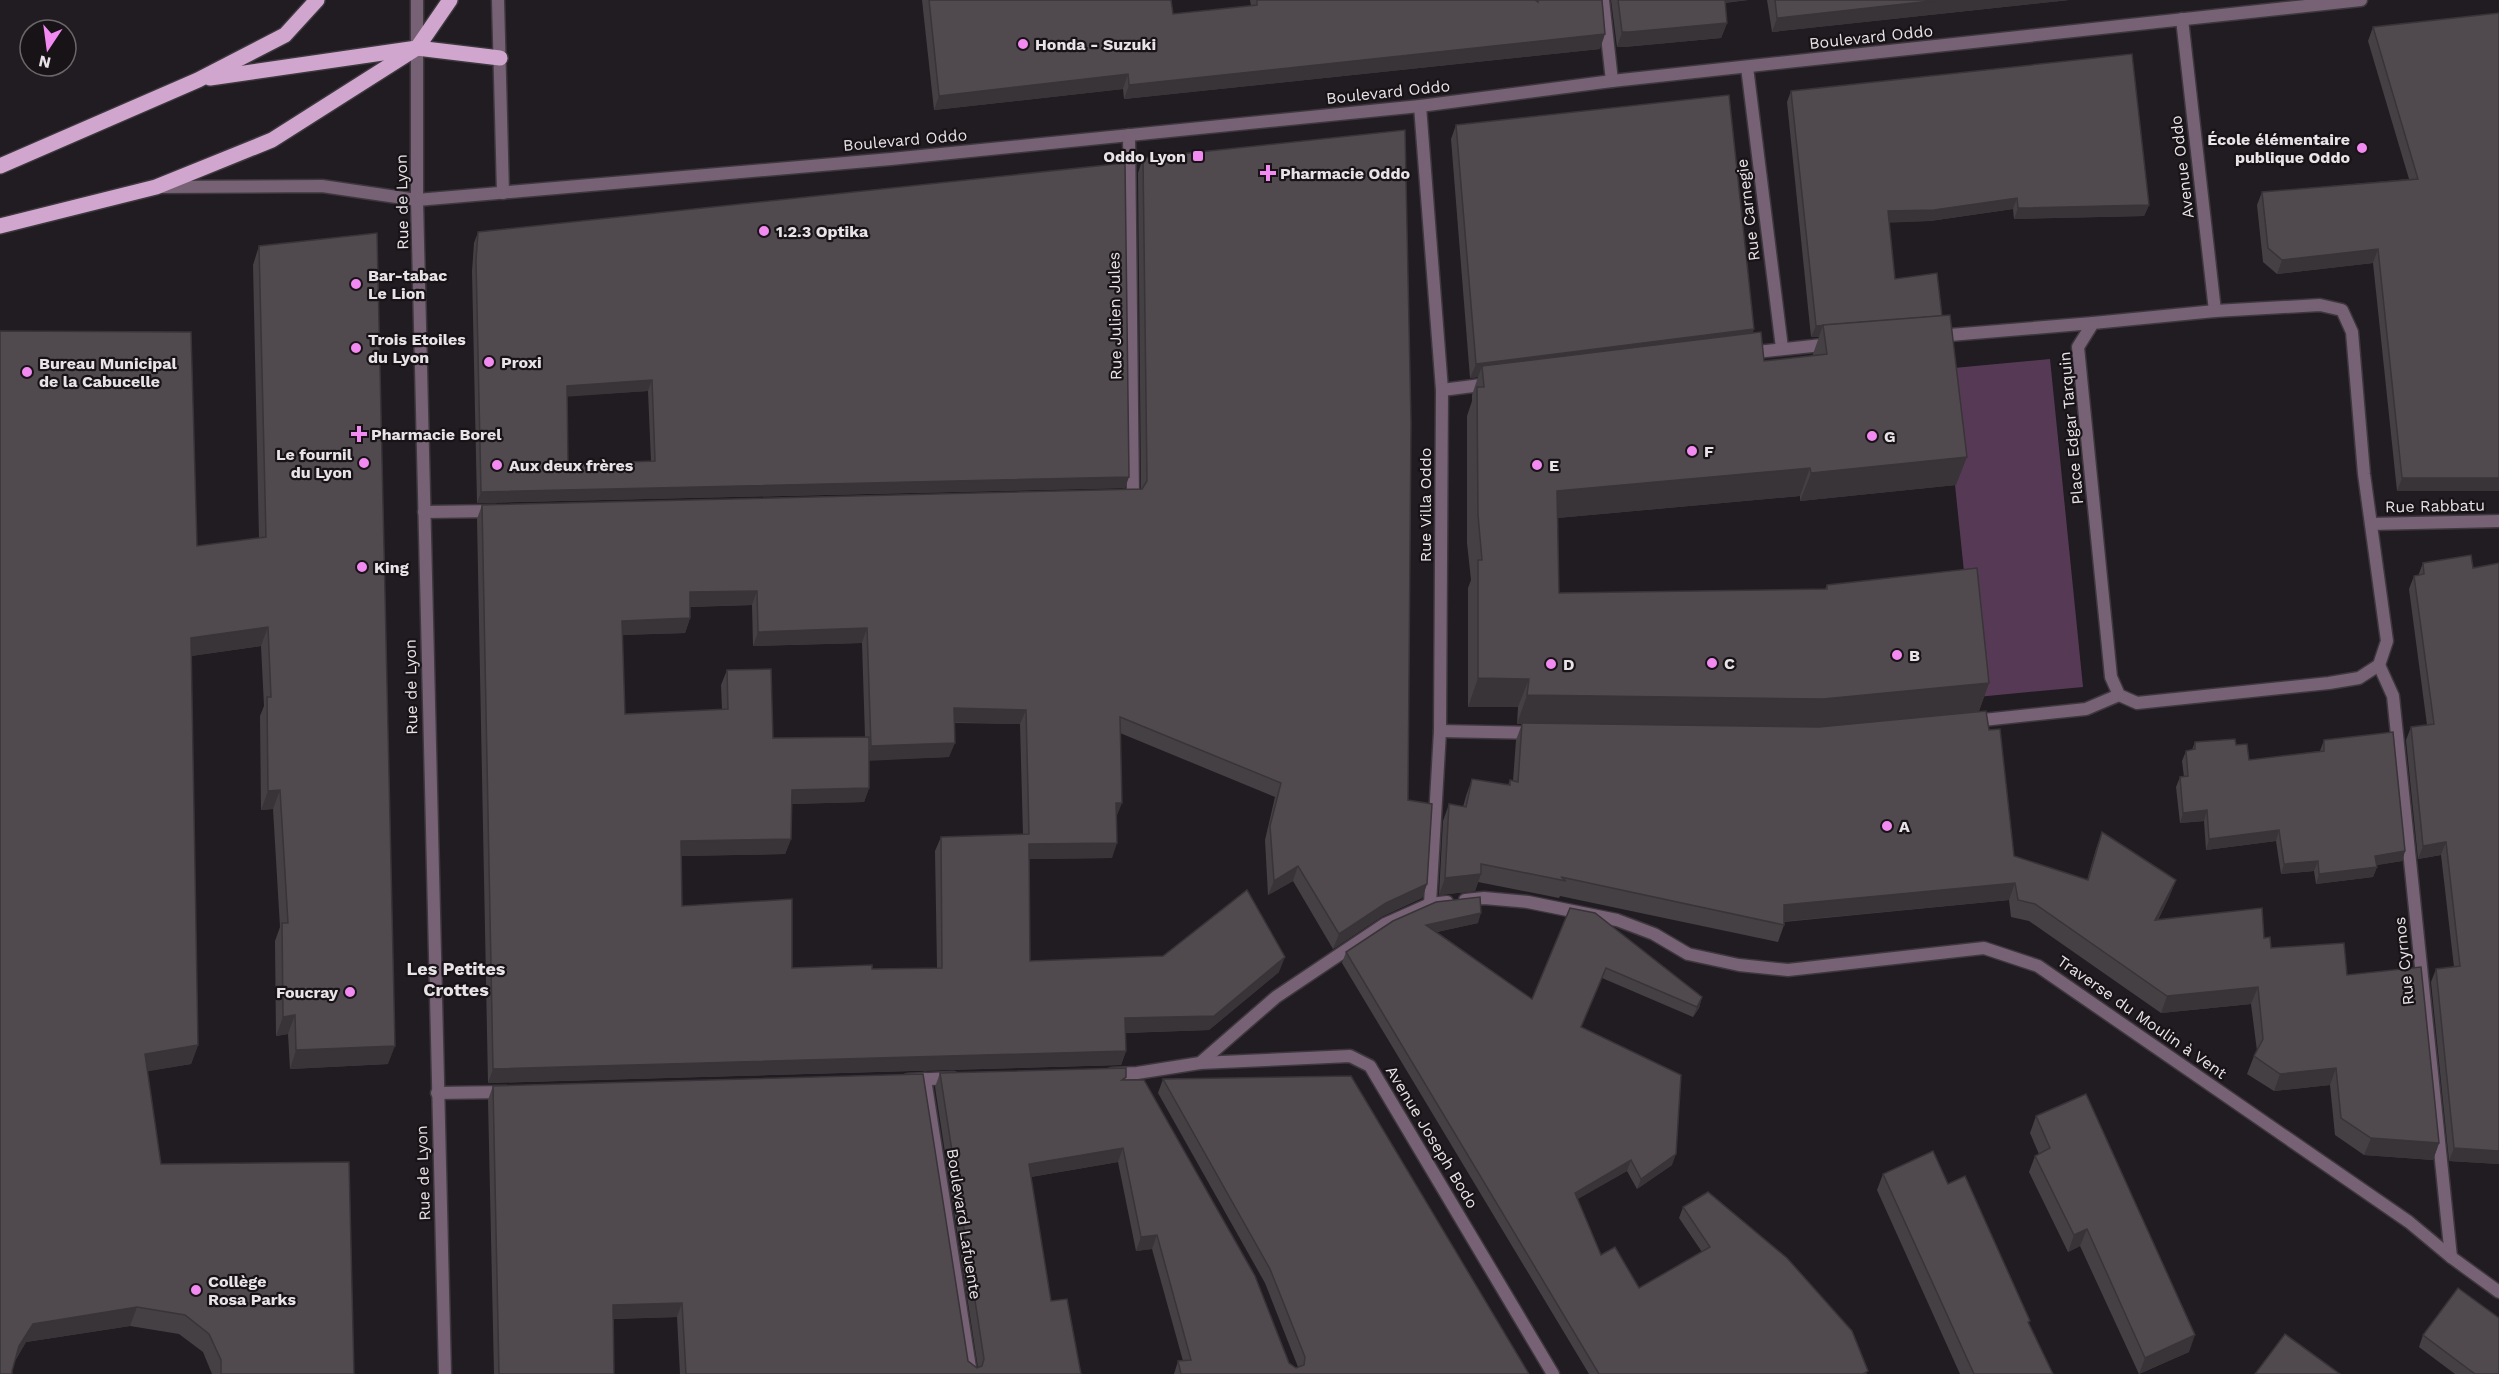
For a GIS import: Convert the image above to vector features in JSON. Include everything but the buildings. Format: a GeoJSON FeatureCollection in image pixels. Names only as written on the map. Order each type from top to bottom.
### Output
{"type":"FeatureCollection","features":[{"type":"Feature","properties":{"kind":"main road"},"geometry":{"type":"LineString","coordinates":[[0,166],[198,80],[285,35],[317,0]]}},
{"type":"Feature","properties":{"kind":"main road"},"geometry":{"type":"LineString","coordinates":[[0,226],[156,187],[272,140],[417,48],[450,0]]}},
{"type":"Feature","properties":{"kind":"main road"},"geometry":{"type":"LineString","coordinates":[[198,80],[417,48],[500,58]]}},
{"type":"Feature","properties":{"kind":"street","name":"Rue de Lyon"},"geometry":{"type":"LineString","coordinates":[[417,0],[417,200],[445,1374]]}},
{"type":"Feature","properties":{"kind":"street"},"geometry":{"type":"LineString","coordinates":[[498,0],[503,193]]}},
{"type":"Feature","properties":{"kind":"street"},"geometry":{"type":"LineString","coordinates":[[1603,0],[1612,81]]}},
{"type":"Feature","properties":{"kind":"street","name":"Boulevard Oddo"},"geometry":{"type":"LineString","coordinates":[[156,187],[322,186],[417,200],[503,193],[1420,106],[1612,81],[2361,0]]}},
{"type":"Feature","properties":{"kind":"street","name":"Avenue Oddo"},"geometry":{"type":"LineString","coordinates":[[2182,19],[2215,311]]}},
{"type":"Feature","properties":{"kind":"street","name":"Rue Carnegie"},"geometry":{"type":"LineString","coordinates":[[1748,67],[1782,348]]}},
{"type":"Feature","properties":{"kind":"street","name":"Rue Villa Oddo"},"geometry":{"type":"LineString","coordinates":[[1420,106],[1442,390],[1440,731],[1430,904]]}},
{"type":"Feature","properties":{"kind":"street","name":"Rue Julien Jules"},"geometry":{"type":"LineString","coordinates":[[1110,497],[1133,496],[1129,135]]}},
{"type":"Feature","properties":{"kind":"street"},"geometry":{"type":"LineString","coordinates":[[1925,337],[2215,311],[2320,305],[2343,310],[2352,332],[2371,524],[2386,641],[2379,665],[2359,678],[2137,704],[2119,695],[2086,710],[1956,722]]}},
{"type":"Feature","properties":{"kind":"street","name":"Place Edgar Tarquin"},"geometry":{"type":"LineString","coordinates":[[2093,323],[2078,347],[2111,677],[2119,695]]}},
{"type":"Feature","properties":{"kind":"street"},"geometry":{"type":"LineString","coordinates":[[1735,354],[1842,344]]}},
{"type":"Feature","properties":{"kind":"street"},"geometry":{"type":"LineString","coordinates":[[1442,390],[1501,383]]}},
{"type":"Feature","properties":{"kind":"street"},"geometry":{"type":"LineString","coordinates":[[424,512],[507,510]]}},
{"type":"Feature","properties":{"kind":"street","name":"Rue Rabbatu"},"geometry":{"type":"LineString","coordinates":[[2371,524],[2499,521]]}},
{"type":"Feature","properties":{"kind":"street","name":"Rue Cyrnos"},"geometry":{"type":"LineString","coordinates":[[2379,665],[2393,696],[2451,1257]]}},
{"type":"Feature","properties":{"kind":"street"},"geometry":{"type":"LineString","coordinates":[[1440,731],[1543,733]]}},
{"type":"Feature","properties":{"kind":"street","name":"Traverse du Moulin à Vent"},"geometry":{"type":"LineString","coordinates":[[1200,1062],[1276,997],[1385,924],[1430,904],[1484,898],[1528,902],[1617,920],[1654,934],[1688,954],[1739,966],[1788,970],[1984,948],[2038,966],[2409,1222],[2451,1257],[2499,1292]]}},
{"type":"Feature","properties":{"kind":"street","name":"Avenue Joseph Bodo"},"geometry":{"type":"LineString","coordinates":[[1200,1062],[1350,1056],[1370,1066],[1553,1374]]}},
{"type":"Feature","properties":{"kind":"street"},"geometry":{"type":"LineString","coordinates":[[1102,1074],[1140,1078],[1200,1062]]}},
{"type":"Feature","properties":{"kind":"street"},"geometry":{"type":"LineString","coordinates":[[901,1080],[972,1078]]}},
{"type":"Feature","properties":{"kind":"street","name":"Boulevard Lafuente"},"geometry":{"type":"LineString","coordinates":[[925,1079],[970,1374]]}},
{"type":"Feature","properties":{"kind":"street"},"geometry":{"type":"LineString","coordinates":[[437,1094],[517,1092]]}},
{"type":"Feature","properties":{"kind":"shaded area"},"geometry":{"type":"Polygon","coordinates":[[[2050,359],[2083,687],[1977,697],[1943,369],[2050,359]]]}},
{"type":"Feature","properties":{"kind":"place","name":"Honda - Suzuki"},"geometry":{"type":"Point","coordinates":[1023,44]}},
{"type":"Feature","properties":{"kind":"place","name":"École élémentaire publique Oddo"},"geometry":{"type":"Point","coordinates":[2362,148]}},
{"type":"Feature","properties":{"kind":"place","name":"Oddo Lyon"},"geometry":{"type":"Point","coordinates":[1198,156]}},
{"type":"Feature","properties":{"kind":"place","name":"Pharmacie Oddo"},"geometry":{"type":"Point","coordinates":[1268,173]}},
{"type":"Feature","properties":{"kind":"place","name":"1.2.3 Optika"},"geometry":{"type":"Point","coordinates":[764,231]}},
{"type":"Feature","properties":{"kind":"place","name":"Bar-tabac Le Lion"},"geometry":{"type":"Point","coordinates":[356,284]}},
{"type":"Feature","properties":{"kind":"place","name":"Trois Etoiles du Lyon"},"geometry":{"type":"Point","coordinates":[356,348]}},
{"type":"Feature","properties":{"kind":"place","name":"Proxi"},"geometry":{"type":"Point","coordinates":[489,362]}},
{"type":"Feature","properties":{"kind":"place","name":"Bureau Municipal de la Cabucelle"},"geometry":{"type":"Point","coordinates":[27,372]}},
{"type":"Feature","properties":{"kind":"place","name":"Pharmacie Borel"},"geometry":{"type":"Point","coordinates":[359,434]}},
{"type":"Feature","properties":{"kind":"place","name":"G"},"geometry":{"type":"Point","coordinates":[1872,436]}},
{"type":"Feature","properties":{"kind":"place","name":"F"},"geometry":{"type":"Point","coordinates":[1692,451]}},
{"type":"Feature","properties":{"kind":"place","name":"Le fournil du Lyon"},"geometry":{"type":"Point","coordinates":[364,463]}},
{"type":"Feature","properties":{"kind":"place","name":"Aux deux frères"},"geometry":{"type":"Point","coordinates":[497,465]}},
{"type":"Feature","properties":{"kind":"place","name":"E"},"geometry":{"type":"Point","coordinates":[1537,465]}},
{"type":"Feature","properties":{"kind":"place","name":"King"},"geometry":{"type":"Point","coordinates":[362,567]}},
{"type":"Feature","properties":{"kind":"place","name":"B"},"geometry":{"type":"Point","coordinates":[1897,655]}},
{"type":"Feature","properties":{"kind":"place","name":"C"},"geometry":{"type":"Point","coordinates":[1712,663]}},
{"type":"Feature","properties":{"kind":"place","name":"D"},"geometry":{"type":"Point","coordinates":[1551,664]}},
{"type":"Feature","properties":{"kind":"place","name":"A"},"geometry":{"type":"Point","coordinates":[1887,826]}},
{"type":"Feature","properties":{"kind":"place","name":"Foucray"},"geometry":{"type":"Point","coordinates":[350,992]}},
{"type":"Feature","properties":{"kind":"place","name":"Collège Rosa Parks"},"geometry":{"type":"Point","coordinates":[196,1290]}},
{"type":"Feature","properties":{"kind":"district","name":"Les Petites Crottes"},"geometry":{"type":"Point","coordinates":[456,978]}}]}
